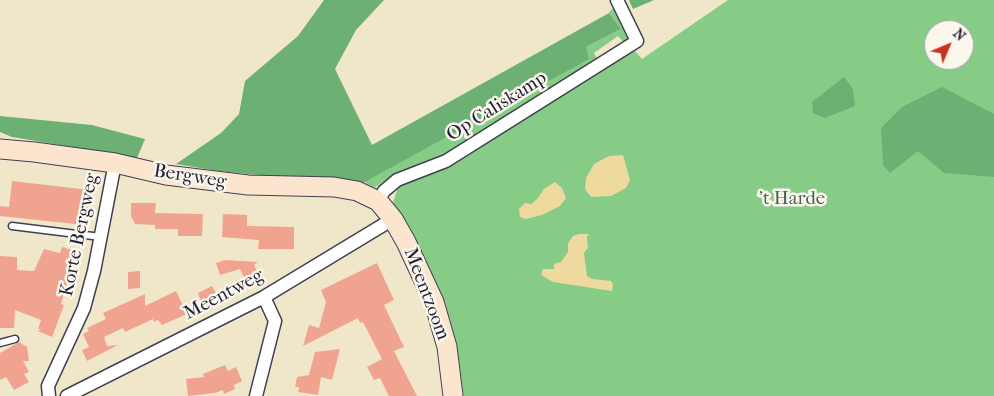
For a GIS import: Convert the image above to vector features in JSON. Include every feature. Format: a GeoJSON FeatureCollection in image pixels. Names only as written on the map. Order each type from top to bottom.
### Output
{"type":"FeatureCollection","features":[{"type":"Feature","properties":{"kind":"street","name":"Op Caliskamp"},"geometry":{"type":"LineString","coordinates":[[378,201],[384,191],[397,180],[446,161],[637,41],[617,0]]}},
{"type":"Feature","properties":{"kind":"street","name":"Bergweg"},"geometry":{"type":"LineString","coordinates":[[0,149],[115,164],[166,175],[248,185],[334,187],[357,191],[378,201]]}},
{"type":"Feature","properties":{"kind":"street","name":"Korte Bergweg"},"geometry":{"type":"LineString","coordinates":[[50,396],[48,386],[84,308],[94,271],[115,164]]}},
{"type":"Feature","properties":{"kind":"street","name":"Meentzoom"},"geometry":{"type":"LineString","coordinates":[[378,201],[394,219],[421,271],[434,302],[447,347],[453,396]]}},
{"type":"Feature","properties":{"kind":"street","name":"Meentweg"},"geometry":{"type":"LineString","coordinates":[[67,396],[264,297],[394,219]]}},
{"type":"Feature","properties":{"kind":"street"},"geometry":{"type":"LineString","coordinates":[[256,396],[275,321],[264,297]]}},
{"type":"Feature","properties":{"kind":"lane"},"geometry":{"type":"LineString","coordinates":[[12,226],[101,237]]}},
{"type":"Feature","properties":{"kind":"lane"},"geometry":{"type":"LineString","coordinates":[[0,343],[15,339]]}},
{"type":"Feature","properties":{"kind":"green space"},"geometry":{"type":"Polygon","coordinates":[[[324,0],[384,0],[356,30],[335,69],[372,145],[609,13],[621,29],[586,47],[589,59],[359,185],[218,171],[176,164],[221,133],[239,114],[245,81],[298,36],[324,0]]]}},
{"type":"Feature","properties":{"kind":"green space"},"geometry":{"type":"Polygon","coordinates":[[[629,0],[654,0],[633,9],[629,0]]]}},
{"type":"Feature","properties":{"kind":"green space","name":"'t Harde"},"geometry":{"type":"Polygon","coordinates":[[[728,0],[994,0],[994,396],[459,396],[392,206],[397,190],[402,184],[460,161],[593,74],[635,51],[642,59],[728,0]]]}},
{"type":"Feature","properties":{"kind":"green space"},"geometry":{"type":"Polygon","coordinates":[[[615,5],[628,34],[626,42],[624,43],[618,36],[594,53],[598,60],[509,118],[445,154],[395,173],[374,188],[364,182],[586,47],[621,29],[609,13],[615,5]]]}},
{"type":"Feature","properties":{"kind":"green space"},"geometry":{"type":"Polygon","coordinates":[[[844,77],[853,89],[855,106],[825,118],[813,113],[812,102],[844,77]]]}},
{"type":"Feature","properties":{"kind":"green space"},"geometry":{"type":"Polygon","coordinates":[[[942,87],[994,114],[994,177],[944,173],[918,151],[890,173],[883,165],[881,128],[902,107],[942,87]]]}},
{"type":"Feature","properties":{"kind":"green space"},"geometry":{"type":"Polygon","coordinates":[[[0,116],[92,125],[145,139],[137,158],[12,137],[0,132],[0,116]]]}},
{"type":"Feature","properties":{"kind":"sand"},"geometry":{"type":"Polygon","coordinates":[[[623,155],[630,180],[626,188],[611,196],[591,197],[585,189],[586,178],[594,164],[609,156],[623,155]]]}},
{"type":"Feature","properties":{"kind":"sand"},"geometry":{"type":"Polygon","coordinates":[[[555,182],[562,188],[566,198],[560,206],[542,215],[526,219],[520,217],[519,209],[525,203],[531,204],[544,189],[555,182]]]}},
{"type":"Feature","properties":{"kind":"sand"},"geometry":{"type":"Polygon","coordinates":[[[589,234],[587,237],[588,248],[584,253],[587,276],[592,279],[611,281],[613,285],[612,291],[553,282],[541,275],[543,269],[554,269],[554,264],[561,262],[568,252],[568,243],[573,236],[589,234]]]}},
{"type":"Feature","properties":{"kind":"building"},"geometry":{"type":"Polygon","coordinates":[[[12,181],[90,190],[85,225],[0,216],[0,206],[9,207],[12,181]]]}},
{"type":"Feature","properties":{"kind":"building"},"geometry":{"type":"Polygon","coordinates":[[[131,203],[156,203],[155,213],[203,214],[202,236],[178,236],[178,229],[155,229],[155,225],[135,224],[131,216],[131,203]]]}},
{"type":"Feature","properties":{"kind":"building"},"geometry":{"type":"Polygon","coordinates":[[[223,214],[247,215],[247,226],[294,227],[294,249],[258,249],[259,240],[222,237],[223,214]]]}},
{"type":"Feature","properties":{"kind":"building"},"geometry":{"type":"Polygon","coordinates":[[[62,247],[76,251],[61,304],[64,305],[52,337],[38,331],[41,329],[38,329],[41,320],[15,310],[14,328],[0,328],[0,256],[17,257],[17,270],[34,271],[44,249],[60,253],[62,247]]]}},
{"type":"Feature","properties":{"kind":"building"},"geometry":{"type":"Polygon","coordinates":[[[225,260],[258,262],[254,265],[261,279],[248,285],[240,269],[220,275],[216,263],[225,260]]]}},
{"type":"Feature","properties":{"kind":"building"},"geometry":{"type":"Polygon","coordinates":[[[377,263],[394,300],[384,305],[404,347],[394,351],[417,396],[389,396],[380,378],[374,380],[367,367],[382,359],[363,322],[360,323],[358,318],[303,346],[309,325],[319,328],[326,302],[321,290],[377,263]]]}},
{"type":"Feature","properties":{"kind":"building"},"geometry":{"type":"Polygon","coordinates":[[[140,271],[140,288],[128,289],[128,272],[140,271]]]}},
{"type":"Feature","properties":{"kind":"building"},"geometry":{"type":"Polygon","coordinates":[[[212,286],[220,300],[203,308],[198,293],[212,286]]]}},
{"type":"Feature","properties":{"kind":"building"},"geometry":{"type":"Polygon","coordinates":[[[176,291],[187,314],[162,325],[158,320],[154,322],[153,319],[125,332],[123,328],[104,337],[107,346],[118,345],[87,361],[82,350],[89,347],[83,334],[89,331],[87,328],[106,319],[103,313],[145,294],[145,306],[176,291]]]}},
{"type":"Feature","properties":{"kind":"building"},"geometry":{"type":"Polygon","coordinates":[[[19,342],[27,347],[29,361],[23,361],[29,372],[24,374],[29,382],[14,390],[6,377],[0,380],[0,353],[19,342]]]}},
{"type":"Feature","properties":{"kind":"building"},"geometry":{"type":"Polygon","coordinates":[[[340,349],[332,380],[321,377],[318,395],[298,392],[299,387],[295,387],[297,377],[309,375],[315,352],[340,349]]]}},
{"type":"Feature","properties":{"kind":"building"},"geometry":{"type":"Polygon","coordinates":[[[225,365],[228,371],[236,367],[242,381],[234,385],[235,389],[224,394],[223,390],[215,393],[188,396],[186,379],[204,377],[203,374],[225,365]]]}}]}
